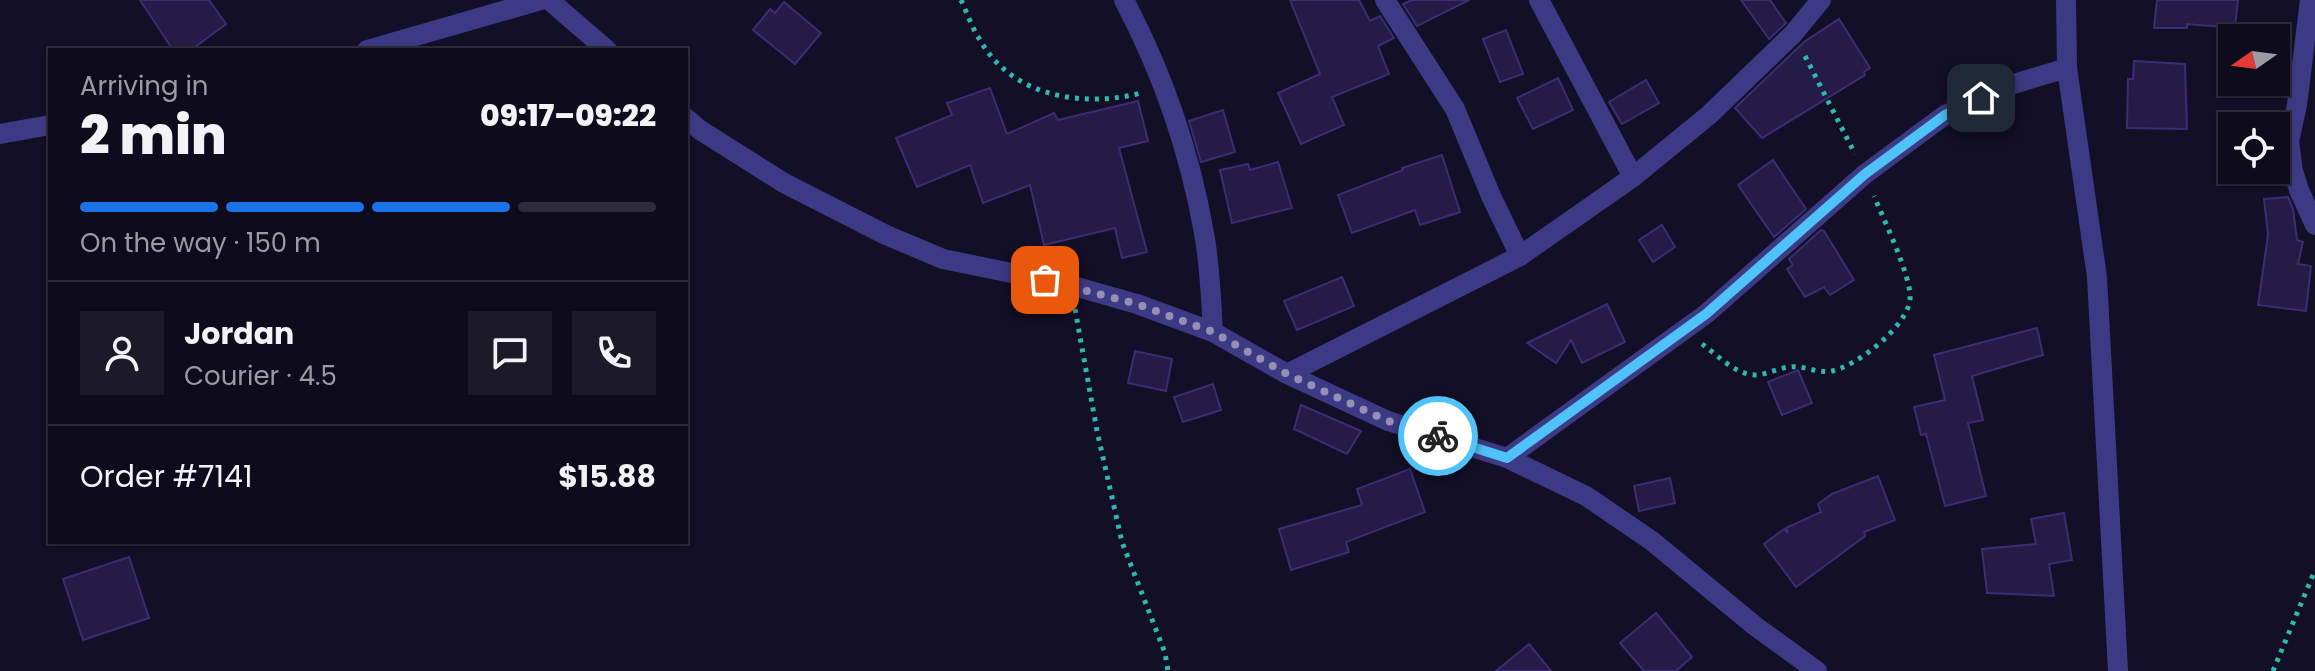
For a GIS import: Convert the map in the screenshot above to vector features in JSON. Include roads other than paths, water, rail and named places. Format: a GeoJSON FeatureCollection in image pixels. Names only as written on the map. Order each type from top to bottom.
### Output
{"type":"FeatureCollection","features":[{"type":"Feature","properties":{"kind":"street"},"geometry":{"type":"LineString","coordinates":[[374,48],[541,0]]}},
{"type":"Feature","properties":{"kind":"street"},"geometry":{"type":"LineString","coordinates":[[549,0],[605,48]]}},
{"type":"Feature","properties":{"kind":"street"},"geometry":{"type":"LineString","coordinates":[[1124,0],[1146,41],[1188,166],[1205,234],[1213,332]]}},
{"type":"Feature","properties":{"kind":"street"},"geometry":{"type":"LineString","coordinates":[[1385,0],[1455,109],[1520,256]]}},
{"type":"Feature","properties":{"kind":"street"},"geometry":{"type":"LineString","coordinates":[[1539,0],[1633,177]]}},
{"type":"Feature","properties":{"kind":"street"},"geometry":{"type":"LineString","coordinates":[[1287,374],[1520,256],[1633,177],[1709,115],[1793,34],[1821,0]]}},
{"type":"Feature","properties":{"kind":"street"},"geometry":{"type":"LineString","coordinates":[[2066,0],[2067,68],[2097,277],[2118,671]]}},
{"type":"Feature","properties":{"kind":"street"},"geometry":{"type":"LineString","coordinates":[[2310,0],[2297,105],[2289,141],[2299,190],[2315,225]]}},
{"type":"Feature","properties":{"kind":"street"},"geometry":{"type":"LineString","coordinates":[[1507,458],[1706,314],[1865,174],[1945,115],[2010,85],[2067,68]]}},
{"type":"Feature","properties":{"kind":"street"},"geometry":{"type":"LineString","coordinates":[[688,120],[784,183],[886,235],[943,259],[1070,285],[1137,304],[1213,332],[1287,374],[1388,421],[1507,458],[1586,496],[1652,541],[1755,626],[1817,671]]}},
{"type":"Feature","properties":{"kind":"street"},"geometry":{"type":"LineString","coordinates":[[0,134],[48,125]]}}]}
